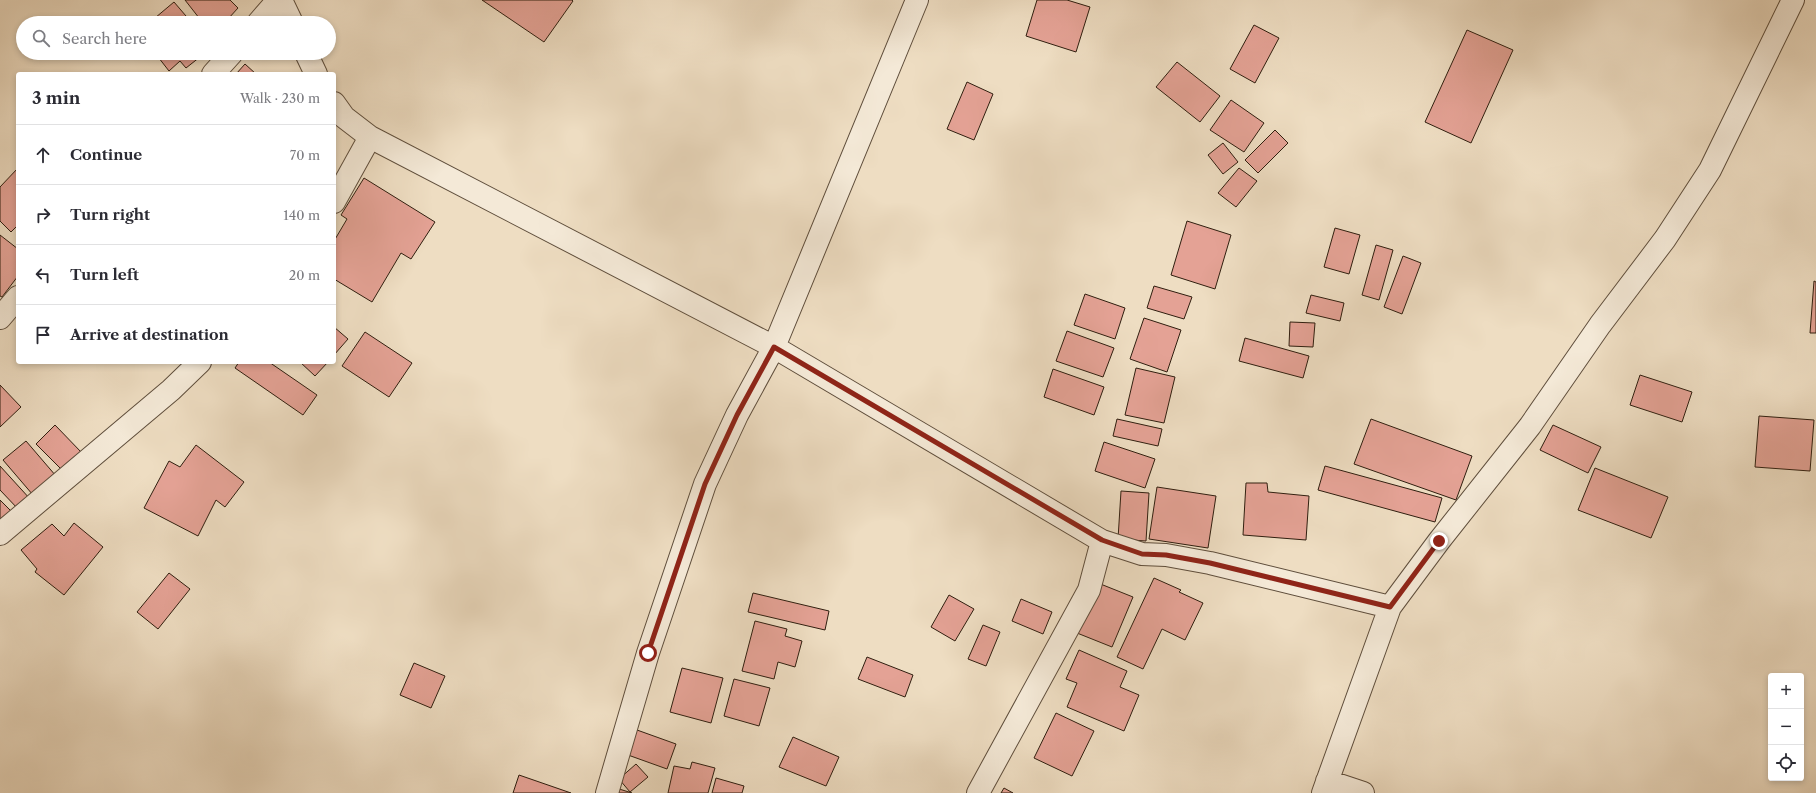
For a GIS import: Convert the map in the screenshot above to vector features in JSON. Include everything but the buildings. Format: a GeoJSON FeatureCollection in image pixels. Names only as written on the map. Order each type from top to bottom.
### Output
{"type":"FeatureCollection","features":[{"type":"Feature","properties":{"kind":"street"},"geometry":{"type":"LineString","coordinates":[[264,16],[278,0]]}},
{"type":"Feature","properties":{"kind":"street"},"geometry":{"type":"LineString","coordinates":[[281,0],[289,16]]}},
{"type":"Feature","properties":{"kind":"street"},"geometry":{"type":"LineString","coordinates":[[607,793],[648,653],[705,484],[737,415],[774,347],[917,0]]}},
{"type":"Feature","properties":{"kind":"street"},"geometry":{"type":"LineString","coordinates":[[1363,793],[1325,787],[1390,607],[1439,541],[1530,426],[1600,325],[1665,239],[1710,170],[1793,0]]}},
{"type":"Feature","properties":{"kind":"street"},"geometry":{"type":"LineString","coordinates":[[215,72],[226,60]]}},
{"type":"Feature","properties":{"kind":"street"},"geometry":{"type":"LineString","coordinates":[[309,60],[315,72]]}},
{"type":"Feature","properties":{"kind":"street"},"geometry":{"type":"LineString","coordinates":[[336,106],[344,117],[370,137],[774,347],[1102,540],[1142,554],[1166,555],[1210,563],[1390,607]]}},
{"type":"Feature","properties":{"kind":"street"},"geometry":{"type":"LineString","coordinates":[[336,198],[370,137]]}},
{"type":"Feature","properties":{"kind":"street"},"geometry":{"type":"LineString","coordinates":[[0,318],[16,299]]}},
{"type":"Feature","properties":{"kind":"street"},"geometry":{"type":"LineString","coordinates":[[0,534],[171,390],[198,364]]}},
{"type":"Feature","properties":{"kind":"street"},"geometry":{"type":"LineString","coordinates":[[978,793],[1089,590],[1102,540]]}},
{"type":"Feature","properties":{"kind":"route"},"geometry":{"type":"LineString","coordinates":[[648,653],[705,484],[737,415],[774,347],[1102,540],[1142,554],[1166,555],[1210,563],[1390,607],[1397,595],[1439,541]]}}]}
